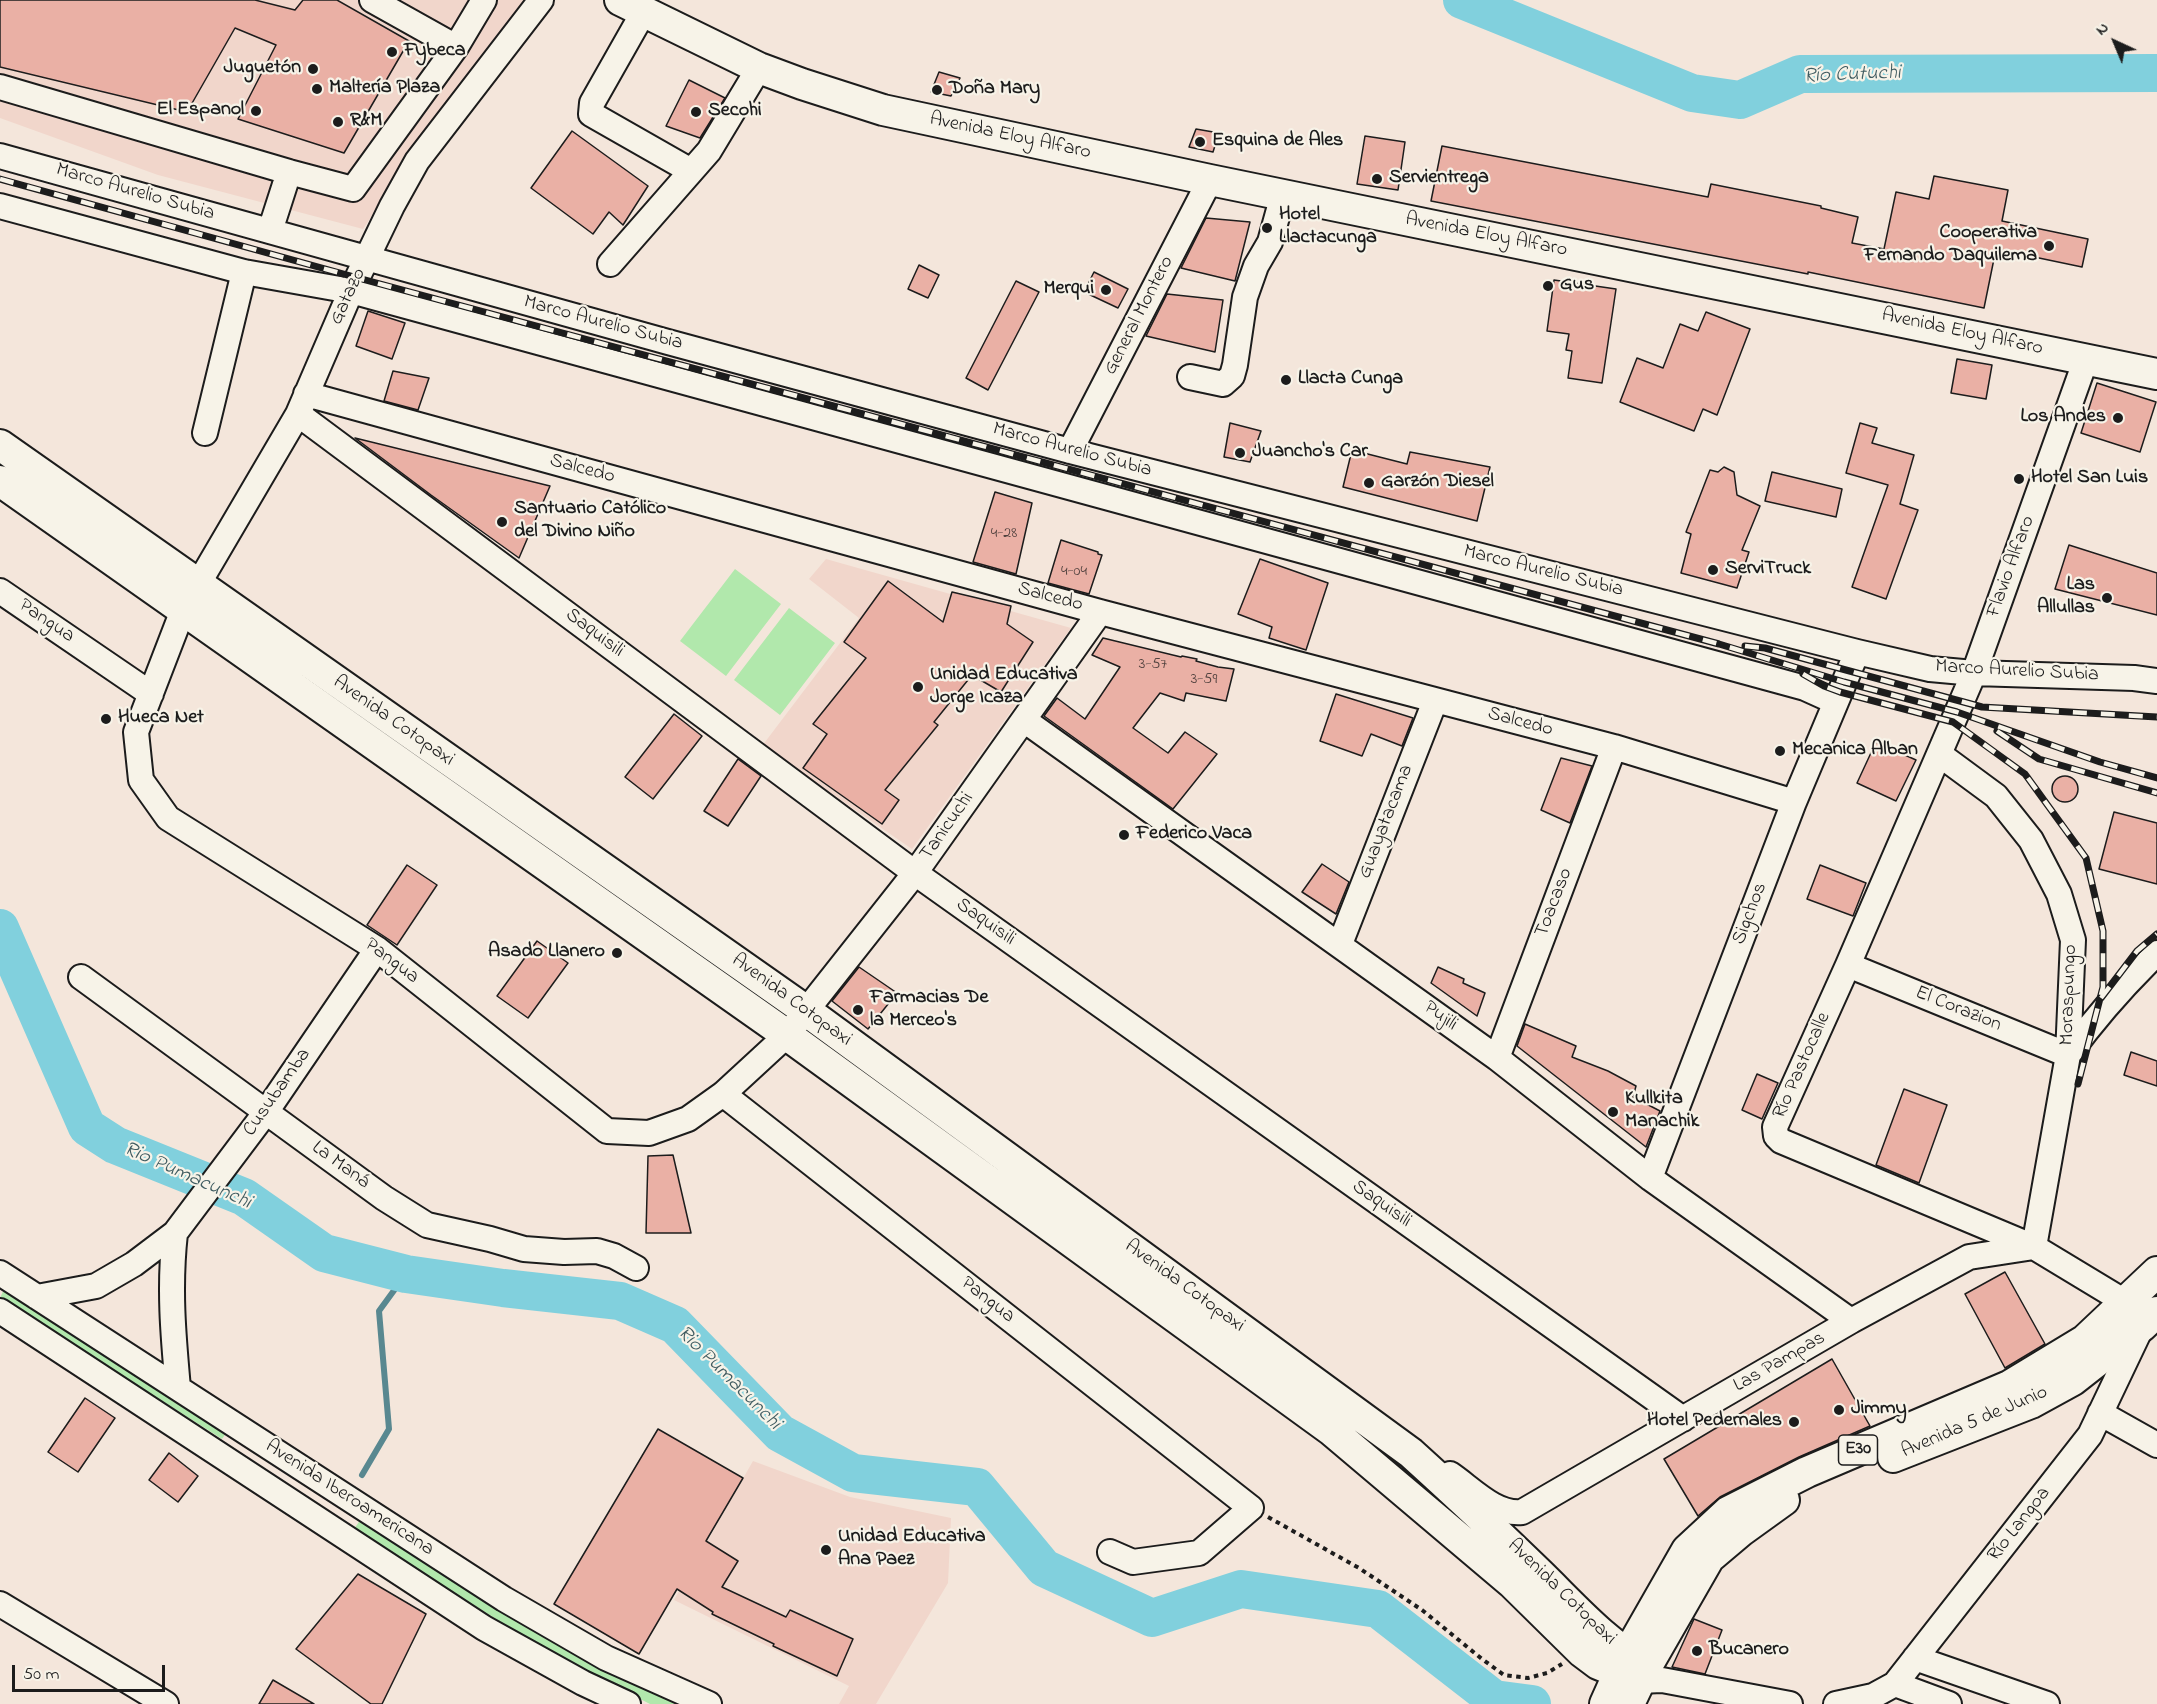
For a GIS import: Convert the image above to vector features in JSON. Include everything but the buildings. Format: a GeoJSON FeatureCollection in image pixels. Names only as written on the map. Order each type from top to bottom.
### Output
{"type":"FeatureCollection","features":[{"type":"Feature","properties":{"kind":"main road","name":"Avenida Eloy Alfaro"},"geometry":{"type":"LineString","coordinates":[[632,6],[759,68],[883,110],[1210,180],[2157,374]]}},
{"type":"Feature","properties":{"kind":"main road","name":"Avenida Cotopaxi"},"geometry":{"type":"LineString","coordinates":[[0,445],[190,597],[503,835],[787,1035],[1331,1430],[1512,1583],[1582,1652],[1630,1682]]}},
{"type":"Feature","properties":{"kind":"main road","name":"Avenida Cotopaxi"},"geometry":{"type":"LineString","coordinates":[[0,481],[190,597],[520,810],[805,1011],[1411,1453],[1489,1524],[1600,1635],[1630,1682]]}},
{"type":"Feature","properties":{"kind":"main road"},"geometry":{"type":"LineString","coordinates":[[503,835],[520,810]]}},
{"type":"Feature","properties":{"kind":"main road","name":"Avenida 5 de Junio"},"geometry":{"type":"LineString","coordinates":[[1630,1682],[1687,1550],[1728,1512],[1807,1472],[2009,1386],[2085,1340],[2157,1272]]}},
{"type":"Feature","properties":{"kind":"main road","name":"Avenida 5 de Junio"},"geometry":{"type":"LineString","coordinates":[[1630,1682],[1709,1558],[1782,1501],[2031,1403],[2073,1380],[2149,1319]]}},
{"type":"Feature","properties":{"kind":"street"},"geometry":{"type":"LineString","coordinates":[[372,0],[456,47]]}},
{"type":"Feature","properties":{"kind":"street"},"geometry":{"type":"LineString","coordinates":[[0,87],[353,189],[456,47],[484,0]]}},
{"type":"Feature","properties":{"kind":"street","name":"Gatazo"},"geometry":{"type":"LineString","coordinates":[[190,597],[302,404],[351,291],[392,206],[417,161],[542,0]]}},
{"type":"Feature","properties":{"kind":"street"},"geometry":{"type":"LineString","coordinates":[[632,6],[592,103],[591,114],[691,171]]}},
{"type":"Feature","properties":{"kind":"street"},"geometry":{"type":"LineString","coordinates":[[610,264],[708,151],[759,68]]}},
{"type":"Feature","properties":{"kind":"street","name":"Marco Aurelio Subia"},"geometry":{"type":"LineString","coordinates":[[0,156],[1070,451],[1857,652],[1930,669],[2157,681]]}},
{"type":"Feature","properties":{"kind":"street"},"geometry":{"type":"LineString","coordinates":[[270,231],[289,172]]}},
{"type":"Feature","properties":{"kind":"street","name":"General Montero"},"geometry":{"type":"LineString","coordinates":[[1070,451],[1210,180]]}},
{"type":"Feature","properties":{"kind":"street"},"geometry":{"type":"LineString","coordinates":[[1190,377],[1223,384],[1232,376],[1245,297],[1256,266],[1270,242],[1283,195]]}},
{"type":"Feature","properties":{"kind":"street","name":"Marco Aurelio Subia"},"geometry":{"type":"LineString","coordinates":[[0,206],[244,272],[351,291],[1805,688],[1836,702]]}},
{"type":"Feature","properties":{"kind":"street"},"geometry":{"type":"LineString","coordinates":[[205,433],[244,272]]}},
{"type":"Feature","properties":{"kind":"street","name":"Flavio Alfaro"},"geometry":{"type":"LineString","coordinates":[[1974,673],[2086,359]]}},
{"type":"Feature","properties":{"kind":"street","name":"Salcedo"},"geometry":{"type":"LineString","coordinates":[[302,404],[1614,747],[1794,802]]}},
{"type":"Feature","properties":{"kind":"street","name":"Saquisili"},"geometry":{"type":"LineString","coordinates":[[302,404],[915,873],[1683,1419]]}},
{"type":"Feature","properties":{"kind":"street","name":"Pangua"},"geometry":{"type":"LineString","coordinates":[[0,591],[151,694]]}},
{"type":"Feature","properties":{"kind":"street","name":"Pangua"},"geometry":{"type":"LineString","coordinates":[[190,597],[136,732],[141,780],[168,818],[377,950],[607,1131],[649,1133],[688,1119],[723,1094],[787,1035]]}},
{"type":"Feature","properties":{"kind":"street","name":"Tanicuchi"},"geometry":{"type":"LineString","coordinates":[[787,1035],[915,873],[1100,612]]}},
{"type":"Feature","properties":{"kind":"street","name":"Sigchos"},"geometry":{"type":"LineString","coordinates":[[1650,1178],[1794,802],[1857,652]]}},
{"type":"Feature","properties":{"kind":"street","name":"Río Pastocalle"},"geometry":{"type":"LineString","coordinates":[[1974,673],[1775,1127],[1776,1136],[2034,1248],[2125,1302]]}},
{"type":"Feature","properties":{"kind":"street","name":"Guayatacama"},"geometry":{"type":"LineString","coordinates":[[1340,944],[1435,701]]}},
{"type":"Feature","properties":{"kind":"street","name":"Pujili"},"geometry":{"type":"LineString","coordinates":[[1024,720],[1497,1058],[1650,1178],[1851,1321]]}},
{"type":"Feature","properties":{"kind":"street","name":"Toacaso"},"geometry":{"type":"LineString","coordinates":[[1497,1058],[1614,747]]}},
{"type":"Feature","properties":{"kind":"street","name":"Moraspungo"},"geometry":{"type":"LineString","coordinates":[[1939,754],[1996,796],[2031,840],[2060,894],[2073,940],[2068,1055],[2034,1248]]}},
{"type":"Feature","properties":{"kind":"street","name":"Cusubamba"},"geometry":{"type":"LineString","coordinates":[[37,1297],[96,1286],[134,1264],[181,1227],[260,1119],[377,950]]}},
{"type":"Feature","properties":{"kind":"street"},"geometry":{"type":"LineString","coordinates":[[2068,1055],[2094,1019],[2157,953]]}},
{"type":"Feature","properties":{"kind":"street","name":"El Corazion"},"geometry":{"type":"LineString","coordinates":[[1848,964],[2068,1055]]}},
{"type":"Feature","properties":{"kind":"street","name":"La Maná"},"geometry":{"type":"LineString","coordinates":[[81,977],[260,1119],[427,1225],[524,1248],[564,1252],[597,1251],[614,1256],[636,1268]]}},
{"type":"Feature","properties":{"kind":"street","name":"Pangua"},"geometry":{"type":"LineString","coordinates":[[723,1094],[1251,1508]]}},
{"type":"Feature","properties":{"kind":"street","name":"Cusubamba"},"geometry":{"type":"LineString","coordinates":[[178,1388],[171,1269],[181,1227]]}},
{"type":"Feature","properties":{"kind":"street","name":"Las Pampas"},"geometry":{"type":"LineString","coordinates":[[1411,1453],[1451,1474],[1499,1509],[1511,1513],[1522,1512],[1851,1321],[1969,1257],[2034,1248]]}},
{"type":"Feature","properties":{"kind":"street","name":"Avenida Iberoamericana"},"geometry":{"type":"LineString","coordinates":[[0,1273],[504,1599],[606,1658],[709,1704]]}},
{"type":"Feature","properties":{"kind":"street"},"geometry":{"type":"LineString","coordinates":[[2125,1302],[2149,1319]]}},
{"type":"Feature","properties":{"kind":"street","name":"Avenida Iberoamericana"},"geometry":{"type":"LineString","coordinates":[[0,1311],[484,1628],[584,1683],[628,1704]]}},
{"type":"Feature","properties":{"kind":"street","name":"Río Langoa"},"geometry":{"type":"LineString","coordinates":[[1836,1704],[1873,1696],[1895,1684],[2090,1435],[2149,1319]]}},
{"type":"Feature","properties":{"kind":"street"},"geometry":{"type":"LineString","coordinates":[[2100,1413],[2157,1445]]}},
{"type":"Feature","properties":{"kind":"street"},"geometry":{"type":"LineString","coordinates":[[314,1515],[330,1487]]}},
{"type":"Feature","properties":{"kind":"street"},"geometry":{"type":"LineString","coordinates":[[1110,1552],[1133,1562],[1199,1553],[1251,1508]]}},
{"type":"Feature","properties":{"kind":"street"},"geometry":{"type":"LineString","coordinates":[[1,1608],[166,1704]]}},
{"type":"Feature","properties":{"kind":"street"},"geometry":{"type":"LineString","coordinates":[[1915,1658],[2047,1704]]}},
{"type":"Feature","properties":{"kind":"street"},"geometry":{"type":"LineString","coordinates":[[1630,1682],[1790,1704]]}},
{"type":"Feature","properties":{"kind":"street"},"geometry":{"type":"LineString","coordinates":[[1895,1684],[1949,1704]]}},
{"type":"Feature","properties":{"kind":"path"},"geometry":{"type":"LineString","coordinates":[[1251,1508],[1377,1580],[1422,1610],[1504,1675],[1528,1678],[1547,1673],[1582,1652]]}},
{"type":"Feature","properties":{"kind":"shaded area","name":"Maltería Plaza"},"geometry":{"type":"Polygon","coordinates":[[[0,0],[531,0],[450,100],[363,229],[158,175],[0,118],[0,0]]]}},
{"type":"Feature","properties":{"kind":"shaded area","name":"Unidad Educativa Jorge Icaza"},"geometry":{"type":"Polygon","coordinates":[[[826,559],[1071,628],[912,849],[762,746],[859,618],[809,579],[826,559]]]}},
{"type":"Feature","properties":{"kind":"shaded area","name":"Unidad Educativa Ana Paez"},"geometry":{"type":"Polygon","coordinates":[[[753,1461],[850,1497],[951,1518],[948,1583],[876,1704],[839,1704],[849,1686],[674,1600],[753,1461]]]}},
{"type":"Feature","properties":{"kind":"green space"},"geometry":{"type":"Polygon","coordinates":[[[735,569],[781,604],[726,676],[680,641],[735,569]]]}},
{"type":"Feature","properties":{"kind":"green space"},"geometry":{"type":"Polygon","coordinates":[[[789,608],[835,643],[780,715],[734,680],[789,608]]]}},
{"type":"Feature","properties":{"kind":"green space"},"geometry":{"type":"Polygon","coordinates":[[[5,1287],[229,1429],[222,1439],[0,1298],[5,1287]]]}},
{"type":"Feature","properties":{"kind":"green space"},"geometry":{"type":"Polygon","coordinates":[[[361,1519],[554,1640],[677,1704],[650,1704],[548,1652],[354,1529],[361,1519]]]}},
{"type":"Feature","properties":{"kind":"waterway","name":"Río Cutuchi"},"geometry":{"type":"LineString","coordinates":[[1462,0],[1692,93],[1740,100],[1800,74],[2157,73]]}},
{"type":"Feature","properties":{"kind":"waterway","name":"Rio Pumacunchi"},"geometry":{"type":"LineString","coordinates":[[0,928],[87,1127],[115,1145],[244,1197],[324,1253],[406,1274],[620,1301],[675,1325],[780,1433],[853,1473],[977,1487],[1044,1568],[1152,1618],[1241,1589],[1378,1609],[1494,1699],[1532,1704]]}},
{"type":"Feature","properties":{"kind":"waterway"},"geometry":{"type":"LineString","coordinates":[[362,1475],[389,1429],[379,1311],[406,1274]]}},
{"type":"Feature","properties":{"kind":"railway"},"geometry":{"type":"LineString","coordinates":[[0,179],[358,278],[1719,644],[1844,682],[1957,712],[2100,762],[2157,778]]}},
{"type":"Feature","properties":{"kind":"railway"},"geometry":{"type":"LineString","coordinates":[[1745,646],[1765,648],[1982,707],[2157,717]]}},
{"type":"Feature","properties":{"kind":"railway"},"geometry":{"type":"LineString","coordinates":[[1803,674],[1840,692],[1953,722],[2025,774],[2086,858],[2103,931],[2103,987],[2078,1084]]}},
{"type":"Feature","properties":{"kind":"railway"},"geometry":{"type":"LineString","coordinates":[[1997,731],[2039,759],[2157,793]]}},
{"type":"Feature","properties":{"kind":"railway"},"geometry":{"type":"LineString","coordinates":[[2101,998],[2137,951],[2157,934]]}},
{"type":"Feature","properties":{"kind":"place","name":"Fybeca"},"geometry":{"type":"Point","coordinates":[392,52]}},
{"type":"Feature","properties":{"kind":"place","name":"Juguetón"},"geometry":{"type":"Point","coordinates":[313,69]}},
{"type":"Feature","properties":{"kind":"place","name":"Maltería Plaza"},"geometry":{"type":"Point","coordinates":[317,89]}},
{"type":"Feature","properties":{"kind":"place","name":"Doña Mary"},"geometry":{"type":"Point","coordinates":[937,90]}},
{"type":"Feature","properties":{"kind":"place","name":"El Espanol"},"geometry":{"type":"Point","coordinates":[256,111]}},
{"type":"Feature","properties":{"kind":"place","name":"Secohi"},"geometry":{"type":"Point","coordinates":[696,112]}},
{"type":"Feature","properties":{"kind":"place","name":"R&M"},"geometry":{"type":"Point","coordinates":[338,122]}},
{"type":"Feature","properties":{"kind":"place","name":"Esquina de Ales"},"geometry":{"type":"Point","coordinates":[1200,142]}},
{"type":"Feature","properties":{"kind":"place","name":"Servientrega"},"geometry":{"type":"Point","coordinates":[1377,179]}},
{"type":"Feature","properties":{"kind":"place","name":"Hotel Llactacunga"},"geometry":{"type":"Point","coordinates":[1267,228]}},
{"type":"Feature","properties":{"kind":"place","name":"Cooperativa Fernando Daquilema"},"geometry":{"type":"Point","coordinates":[2049,246]}},
{"type":"Feature","properties":{"kind":"place","name":"Gus"},"geometry":{"type":"Point","coordinates":[1548,286]}},
{"type":"Feature","properties":{"kind":"place","name":"Merqui"},"geometry":{"type":"Point","coordinates":[1106,290]}},
{"type":"Feature","properties":{"kind":"place","name":"Llacta Cunga"},"geometry":{"type":"Point","coordinates":[1286,380]}},
{"type":"Feature","properties":{"kind":"place","name":"Los Andes"},"geometry":{"type":"Point","coordinates":[2118,418]}},
{"type":"Feature","properties":{"kind":"place","name":"Juancho's Car"},"geometry":{"type":"Point","coordinates":[1240,453]}},
{"type":"Feature","properties":{"kind":"place","name":"Hotel San Luis"},"geometry":{"type":"Point","coordinates":[2019,479]}},
{"type":"Feature","properties":{"kind":"place","name":"Garzón Diesel"},"geometry":{"type":"Point","coordinates":[1369,483]}},
{"type":"Feature","properties":{"kind":"place","name":"Santuario Católico del Divino Niño"},"geometry":{"type":"Point","coordinates":[502,522]}},
{"type":"Feature","properties":{"kind":"place","name":"ServiTruck"},"geometry":{"type":"Point","coordinates":[1713,570]}},
{"type":"Feature","properties":{"kind":"place","name":"Las Allullas"},"geometry":{"type":"Point","coordinates":[2107,598]}},
{"type":"Feature","properties":{"kind":"place","name":"Unidad Educativa Jorge Icaza"},"geometry":{"type":"Point","coordinates":[918,687]}},
{"type":"Feature","properties":{"kind":"place","name":"Hueca Net"},"geometry":{"type":"Point","coordinates":[106,719]}},
{"type":"Feature","properties":{"kind":"place","name":"Mecanica Alban"},"geometry":{"type":"Point","coordinates":[1780,751]}},
{"type":"Feature","properties":{"kind":"place","name":"Federico Vaca"},"geometry":{"type":"Point","coordinates":[1124,835]}},
{"type":"Feature","properties":{"kind":"place","name":"Asado Llanero"},"geometry":{"type":"Point","coordinates":[617,953]}},
{"type":"Feature","properties":{"kind":"place","name":"Farmacias De la Merceo's"},"geometry":{"type":"Point","coordinates":[858,1010]}},
{"type":"Feature","properties":{"kind":"place","name":"Kullkita Manachik"},"geometry":{"type":"Point","coordinates":[1613,1112]}},
{"type":"Feature","properties":{"kind":"place","name":"Jimmy"},"geometry":{"type":"Point","coordinates":[1839,1410]}},
{"type":"Feature","properties":{"kind":"place","name":"Hotel Pedernales"},"geometry":{"type":"Point","coordinates":[1794,1422]}},
{"type":"Feature","properties":{"kind":"place","name":"Unidad Educativa Ana Paez"},"geometry":{"type":"Point","coordinates":[826,1550]}},
{"type":"Feature","properties":{"kind":"place","name":"Bucanero"},"geometry":{"type":"Point","coordinates":[1697,1651]}}]}
